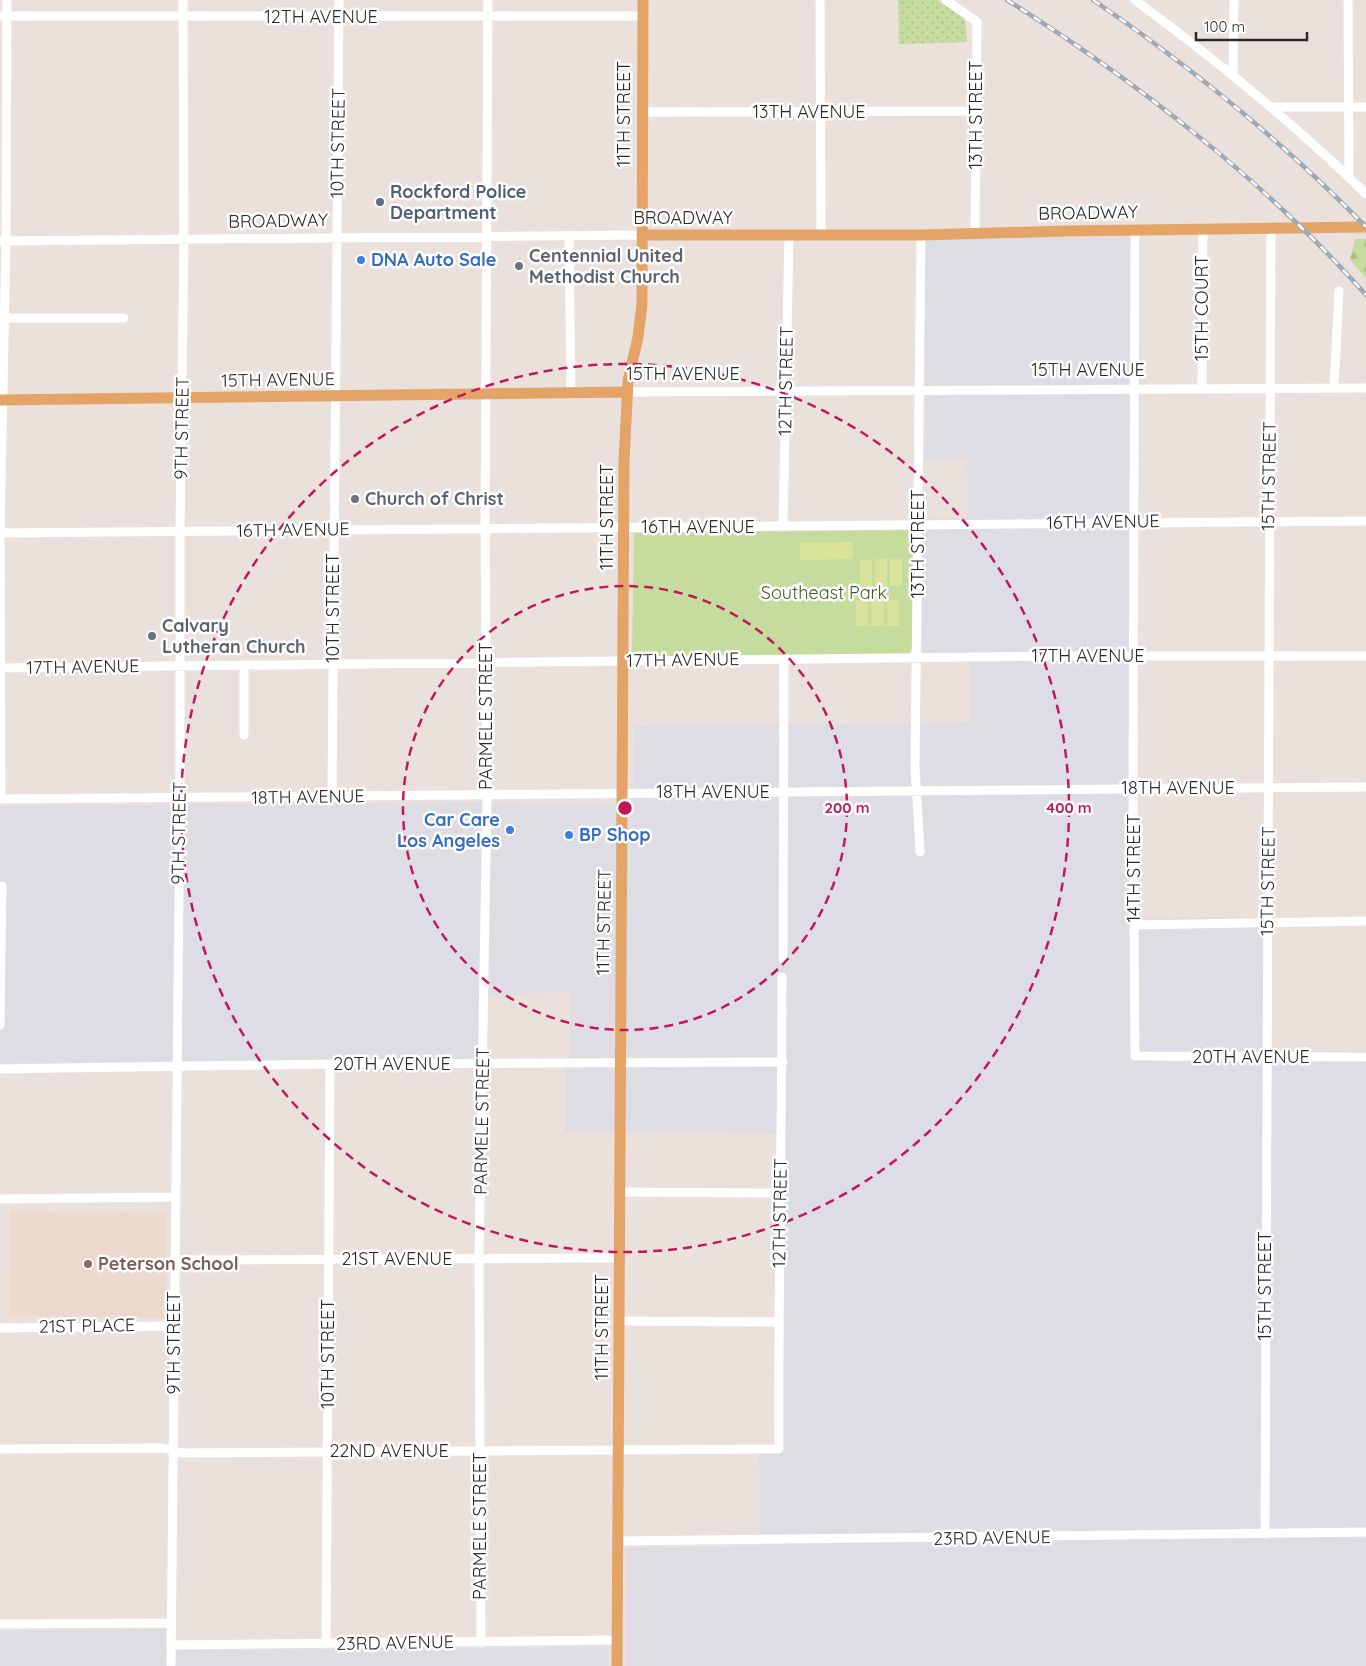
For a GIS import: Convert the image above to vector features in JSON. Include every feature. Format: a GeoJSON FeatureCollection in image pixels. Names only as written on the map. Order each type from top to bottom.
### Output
{"type":"FeatureCollection","features":[{"type":"Feature","properties":{"kind":"main road","name":"11TH STREET"},"geometry":{"type":"LineString","coordinates":[[617,1666],[624,527],[627,392],[640,320],[642,0]]}},
{"type":"Feature","properties":{"kind":"main road","name":"BROADWAY"},"geometry":{"type":"LineString","coordinates":[[642,236],[921,235],[1135,230],[1366,228]]}},
{"type":"Feature","properties":{"kind":"main road","name":"15TH AVENUE"},"geometry":{"type":"LineString","coordinates":[[1,400],[627,392]]}},
{"type":"Feature","properties":{"kind":"street"},"geometry":{"type":"LineString","coordinates":[[0,799],[1,400],[5,318],[3,16],[7,0]]}},
{"type":"Feature","properties":{"kind":"street","name":"9TH STREET"},"geometry":{"type":"LineString","coordinates":[[171,1666],[180,798],[184,0]]}},
{"type":"Feature","properties":{"kind":"street","name":"10TH STREET"},"geometry":{"type":"LineString","coordinates":[[332,796],[339,0]]}},
{"type":"Feature","properties":{"kind":"street","name":"PARMELE STREET"},"geometry":{"type":"LineString","coordinates":[[480,1643],[479,1260],[484,1064],[487,797],[485,528],[488,0]]}},
{"type":"Feature","properties":{"kind":"street"},"geometry":{"type":"LineString","coordinates":[[820,0],[821,235]]}},
{"type":"Feature","properties":{"kind":"street","name":"13TH STREET"},"geometry":{"type":"LineString","coordinates":[[946,0],[977,22],[975,234]]}},
{"type":"Feature","properties":{"kind":"street"},"geometry":{"type":"LineString","coordinates":[[1135,0],[1273,107],[1366,194]]}},
{"type":"Feature","properties":{"kind":"street"},"geometry":{"type":"LineString","coordinates":[[1233,75],[1234,0]]}},
{"type":"Feature","properties":{"kind":"street"},"geometry":{"type":"LineString","coordinates":[[1348,0],[1349,177]]}},
{"type":"Feature","properties":{"kind":"street","name":"12TH AVENUE"},"geometry":{"type":"LineString","coordinates":[[3,16],[642,16]]}},
{"type":"Feature","properties":{"kind":"street"},"geometry":{"type":"LineString","coordinates":[[1273,107],[1366,107]]}},
{"type":"Feature","properties":{"kind":"street","name":"13TH AVENUE"},"geometry":{"type":"LineString","coordinates":[[642,112],[976,111]]}},
{"type":"Feature","properties":{"kind":"street","name":"15TH STREET"},"geometry":{"type":"LineString","coordinates":[[1265,1534],[1266,921],[1269,788],[1268,656],[1272,228]]}},
{"type":"Feature","properties":{"kind":"street","name":"15TH COURT"},"geometry":{"type":"LineString","coordinates":[[1202,387],[1203,229]]}},
{"type":"Feature","properties":{"kind":"street","name":"14TH STREET"},"geometry":{"type":"LineString","coordinates":[[1135,230],[1136,388],[1133,788],[1135,1056]]}},
{"type":"Feature","properties":{"kind":"street","name":"13TH STREET"},"geometry":{"type":"LineString","coordinates":[[920,852],[916,790],[918,390],[921,235]]}},
{"type":"Feature","properties":{"kind":"street","name":"BROADWAY"},"geometry":{"type":"LineString","coordinates":[[3,241],[642,236]]}},
{"type":"Feature","properties":{"kind":"street","name":"12TH STREET"},"geometry":{"type":"LineString","coordinates":[[784,526],[789,236]]}},
{"type":"Feature","properties":{"kind":"street"},"geometry":{"type":"LineString","coordinates":[[569,237],[571,393]]}},
{"type":"Feature","properties":{"kind":"street"},"geometry":{"type":"LineString","coordinates":[[1334,387],[1339,291]]}},
{"type":"Feature","properties":{"kind":"street"},"geometry":{"type":"LineString","coordinates":[[5,318],[124,318]]}},
{"type":"Feature","properties":{"kind":"street","name":"15TH AVENUE"},"geometry":{"type":"LineString","coordinates":[[627,392],[1202,387],[1366,388]]}},
{"type":"Feature","properties":{"kind":"street","name":"16TH AVENUE"},"geometry":{"type":"LineString","coordinates":[[0,533],[1366,521]]}},
{"type":"Feature","properties":{"kind":"street","name":"17TH AVENUE"},"geometry":{"type":"LineString","coordinates":[[0,668],[784,659],[1366,656]]}},
{"type":"Feature","properties":{"kind":"street"},"geometry":{"type":"LineString","coordinates":[[783,959],[784,659]]}},
{"type":"Feature","properties":{"kind":"street"},"geometry":{"type":"LineString","coordinates":[[244,665],[244,735]]}},
{"type":"Feature","properties":{"kind":"street","name":"18TH AVENUE"},"geometry":{"type":"LineString","coordinates":[[0,799],[332,796],[487,797],[623,792],[1366,788]]}},
{"type":"Feature","properties":{"kind":"street"},"geometry":{"type":"LineString","coordinates":[[0,1025],[2,886]]}},
{"type":"Feature","properties":{"kind":"street"},"geometry":{"type":"LineString","coordinates":[[1134,925],[1266,921],[1366,921]]}},
{"type":"Feature","properties":{"kind":"street","name":"12TH STREET"},"geometry":{"type":"LineString","coordinates":[[779,1449],[778,1322],[783,1062],[782,977]]}},
{"type":"Feature","properties":{"kind":"street","name":"20TH AVENUE"},"geometry":{"type":"LineString","coordinates":[[1135,1056],[1366,1057]]}},
{"type":"Feature","properties":{"kind":"street","name":"20TH AVENUE"},"geometry":{"type":"LineString","coordinates":[[0,1069],[330,1064],[783,1062]]}},
{"type":"Feature","properties":{"kind":"street","name":"10TH STREET"},"geometry":{"type":"LineString","coordinates":[[326,1644],[330,1064]]}},
{"type":"Feature","properties":{"kind":"street"},"geometry":{"type":"LineString","coordinates":[[619,1192],[781,1193]]}},
{"type":"Feature","properties":{"kind":"street"},"geometry":{"type":"LineString","coordinates":[[0,1199],[175,1197]]}},
{"type":"Feature","properties":{"kind":"street","name":"21ST AVENUE"},"geometry":{"type":"LineString","coordinates":[[174,1260],[620,1258]]}},
{"type":"Feature","properties":{"kind":"street"},"geometry":{"type":"LineString","coordinates":[[619,1321],[778,1322]]}},
{"type":"Feature","properties":{"kind":"street","name":"21ST PLACE"},"geometry":{"type":"LineString","coordinates":[[0,1328],[174,1326]]}},
{"type":"Feature","properties":{"kind":"street","name":"22ND AVENUE"},"geometry":{"type":"LineString","coordinates":[[0,1449],[163,1448],[183,1453],[779,1449]]}},
{"type":"Feature","properties":{"kind":"street","name":"23RD AVENUE"},"geometry":{"type":"LineString","coordinates":[[618,1541],[1366,1532]]}},
{"type":"Feature","properties":{"kind":"street"},"geometry":{"type":"LineString","coordinates":[[0,1624],[171,1623]]}},
{"type":"Feature","properties":{"kind":"street","name":"23RD AVENUE"},"geometry":{"type":"LineString","coordinates":[[172,1645],[617,1640]]}},
{"type":"Feature","properties":{"kind":"shaded area"},"geometry":{"type":"Polygon","coordinates":[[[931,238],[1141,238],[1137,911],[1145,917],[1273,918],[1271,1042],[1274,1049],[1281,1051],[1366,1051],[1366,1666],[626,1666],[626,1548],[761,1546],[759,1453],[783,1443],[785,1134],[565,1132],[565,1066],[570,1066],[570,992],[524,993],[488,998],[485,1059],[0,1063],[0,806],[469,802],[633,804],[635,726],[970,722],[970,662],[923,662],[922,519],[968,518],[967,459],[925,460],[925,243],[926,240],[931,238]]]}},
{"type":"Feature","properties":{"kind":"shaded area","name":"Peterson School"},"geometry":{"type":"Polygon","coordinates":[[[10,1211],[167,1213],[166,1318],[9,1316],[10,1211]]]}},
{"type":"Feature","properties":{"kind":"shaded area"},"geometry":{"type":"Polygon","coordinates":[[[165,1629],[165,1650],[602,1647],[608,1650],[608,1666],[0,1666],[0,1631],[165,1629]]]}},
{"type":"Feature","properties":{"kind":"green space"},"geometry":{"type":"Polygon","coordinates":[[[898,0],[937,0],[965,19],[967,42],[899,44],[898,0]]]}},
{"type":"Feature","properties":{"kind":"green space"},"geometry":{"type":"Polygon","coordinates":[[[1355,239],[1366,239],[1366,278],[1350,260],[1355,239]]]}},
{"type":"Feature","properties":{"kind":"green space","name":"Southeast Park"},"geometry":{"type":"Polygon","coordinates":[[[908,530],[913,533],[914,646],[908,654],[637,657],[632,652],[634,533],[908,530]]]}},
{"type":"Feature","properties":{"kind":"green space"},"geometry":{"type":"Polygon","coordinates":[[[853,542],[853,559],[800,560],[800,543],[853,542]]]}},
{"type":"Feature","properties":{"kind":"green space"},"geometry":{"type":"Polygon","coordinates":[[[875,559],[887,559],[887,586],[875,586],[875,559]]]}},
{"type":"Feature","properties":{"kind":"green space"},"geometry":{"type":"Polygon","coordinates":[[[890,559],[902,559],[902,586],[890,586],[890,559]]]}},
{"type":"Feature","properties":{"kind":"green space"},"geometry":{"type":"Polygon","coordinates":[[[860,560],[872,560],[872,586],[860,586],[860,560]]]}},
{"type":"Feature","properties":{"kind":"green space"},"geometry":{"type":"Polygon","coordinates":[[[899,599],[899,626],[887,626],[887,600],[899,599]]]}},
{"type":"Feature","properties":{"kind":"green space"},"geometry":{"type":"Polygon","coordinates":[[[856,600],[868,600],[868,626],[856,626],[856,600]]]}},
{"type":"Feature","properties":{"kind":"green space"},"geometry":{"type":"Polygon","coordinates":[[[871,600],[884,600],[884,626],[871,626],[871,600]]]}},
{"type":"Feature","properties":{"kind":"railway"},"geometry":{"type":"LineString","coordinates":[[1007,0],[1103,64],[1197,135],[1286,212],[1366,295]]}},
{"type":"Feature","properties":{"kind":"railway"},"geometry":{"type":"LineString","coordinates":[[1093,0],[1165,51],[1235,107],[1302,165],[1366,227]]}},
{"type":"Feature","properties":{"kind":"place","name":"Rockford Police Department"},"geometry":{"type":"Point","coordinates":[380,202]}},
{"type":"Feature","properties":{"kind":"place","name":"DNA Auto Sale"},"geometry":{"type":"Point","coordinates":[361,260]}},
{"type":"Feature","properties":{"kind":"place","name":"Centennial United Methodist Church"},"geometry":{"type":"Point","coordinates":[519,266]}},
{"type":"Feature","properties":{"kind":"place","name":"Church of Christ"},"geometry":{"type":"Point","coordinates":[355,499]}},
{"type":"Feature","properties":{"kind":"place","name":"Calvary Lutheran Church"},"geometry":{"type":"Point","coordinates":[152,636]}},
{"type":"Feature","properties":{"kind":"place","name":"Car Care Los Angeles"},"geometry":{"type":"Point","coordinates":[510,830]}},
{"type":"Feature","properties":{"kind":"place","name":"BP Shop"},"geometry":{"type":"Point","coordinates":[569,835]}},
{"type":"Feature","properties":{"kind":"place","name":"Peterson School"},"geometry":{"type":"Point","coordinates":[88,1264]}}]}
